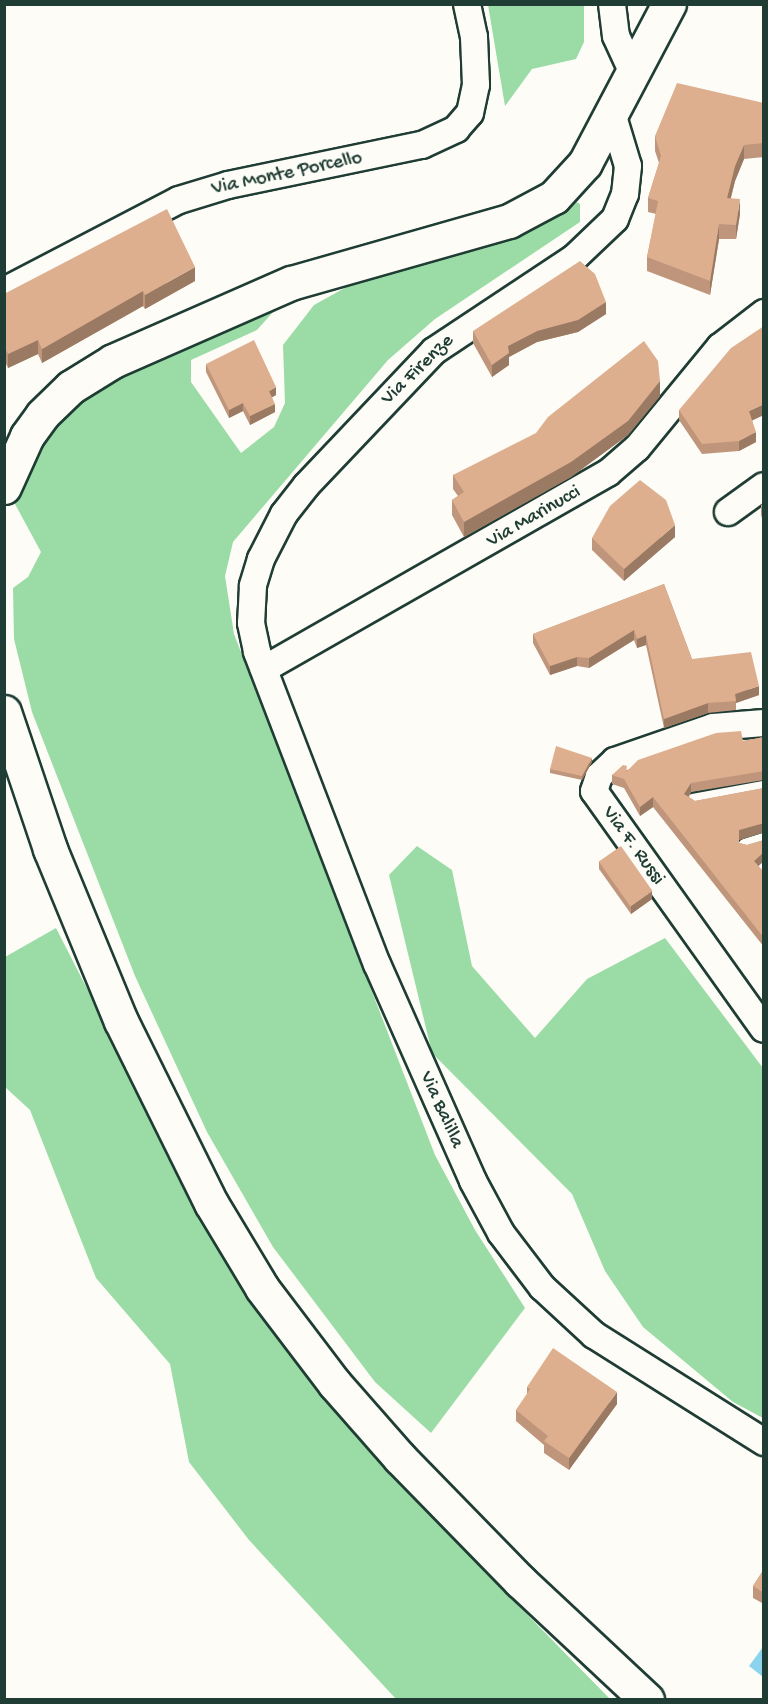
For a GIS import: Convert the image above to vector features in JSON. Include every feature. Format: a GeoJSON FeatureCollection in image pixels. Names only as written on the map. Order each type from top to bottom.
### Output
{"type":"FeatureCollection","features":[{"type":"Feature","properties":{"kind":"street","name":"Via Monte Porcello"},"geometry":{"type":"LineString","coordinates":[[4,291],[179,200],[228,185],[422,145],[450,133],[470,113],[475,96],[475,48],[467,4]]}},
{"type":"Feature","properties":{"kind":"street"},"geometry":{"type":"LineString","coordinates":[[612,4],[616,36],[633,73]]}},
{"type":"Feature","properties":{"kind":"street"},"geometry":{"type":"LineString","coordinates":[[4,487],[27,436],[42,415],[92,372],[209,316],[291,283],[526,214],[570,183],[612,113],[669,4]]}},
{"type":"Feature","properties":{"kind":"street","name":"Via Firenze"},"geometry":{"type":"LineString","coordinates":[[264,669],[252,629],[253,586],[261,560],[284,514],[434,351],[567,262],[609,227],[620,208],[628,166],[612,113]]}},
{"type":"Feature","properties":{"kind":"street","name":"Via Marinucci"},"geometry":{"type":"LineString","coordinates":[[264,669],[608,473],[637,448],[720,347],[764,313]]}},
{"type":"Feature","properties":{"kind":"street"},"geometry":{"type":"LineString","coordinates":[[728,512],[764,486]]}},
{"type":"Feature","properties":{"kind":"street","name":"Via Balilla"},"geometry":{"type":"LineString","coordinates":[[264,669],[388,990],[472,1181],[501,1233],[542,1287],[594,1335],[764,1442]]}},
{"type":"Feature","properties":{"kind":"street"},"geometry":{"type":"LineString","coordinates":[[4,712],[50,849],[121,1021],[211,1203],[262,1288],[335,1384],[400,1458],[520,1581],[647,1700]]}},
{"type":"Feature","properties":{"kind":"street","name":"Via F. Russi"},"geometry":{"type":"LineString","coordinates":[[764,723],[713,727],[615,761],[599,776],[594,791],[764,1029]]}},
{"type":"Feature","properties":{"kind":"lane"},"geometry":{"type":"LineString","coordinates":[[693,801],[764,788]]}},
{"type":"Feature","properties":{"kind":"lane"},"geometry":{"type":"LineString","coordinates":[[745,846],[764,840]]}},
{"type":"Feature","properties":{"kind":"green space"},"geometry":{"type":"Polygon","coordinates":[[[488,5],[584,5],[584,42],[576,59],[532,69],[505,106],[488,5]]]}},
{"type":"Feature","properties":{"kind":"green space"},"geometry":{"type":"Polygon","coordinates":[[[573,200],[580,204],[580,222],[435,319],[388,360],[233,542],[225,576],[234,634],[435,1155],[475,1230],[525,1308],[431,1433],[375,1382],[273,1247],[207,1132],[135,976],[32,712],[14,639],[13,588],[28,577],[41,552],[15,504],[24,461],[89,385],[290,293],[257,330],[191,360],[191,382],[241,453],[274,427],[285,403],[283,345],[314,305],[370,274],[573,200]]]}},
{"type":"Feature","properties":{"kind":"green space"},"geometry":{"type":"Polygon","coordinates":[[[417,846],[452,870],[472,966],[535,1038],[587,979],[665,938],[763,1068],[763,1418],[733,1402],[643,1327],[605,1271],[572,1194],[432,1053],[389,875],[417,846]]]}},
{"type":"Feature","properties":{"kind":"green space"},"geometry":{"type":"Polygon","coordinates":[[[56,928],[204,1217],[265,1321],[400,1485],[610,1699],[396,1699],[249,1540],[189,1462],[170,1364],[96,1278],[30,1110],[5,1087],[5,957],[56,928]]]}},
{"type":"Feature","properties":{"kind":"water"},"geometry":{"type":"Polygon","coordinates":[[[763,1647],[763,1677],[749,1666],[763,1647]]]}},
{"type":"Feature","properties":{"kind":"building"},"geometry":{"type":"Polygon","coordinates":[[[677,83],[764,103],[764,143],[744,145],[735,166],[727,198],[740,199],[736,225],[719,224],[710,281],[647,257],[658,201],[648,198],[661,156],[655,136],[677,83]]]}},
{"type":"Feature","properties":{"kind":"building"},"geometry":{"type":"Polygon","coordinates":[[[167,209],[195,267],[145,295],[143,291],[42,349],[38,340],[8,354],[4,346],[4,294],[167,209]]]}},
{"type":"Feature","properties":{"kind":"building"},"geometry":{"type":"Polygon","coordinates":[[[580,261],[595,274],[606,302],[578,320],[537,331],[508,346],[509,353],[492,365],[473,331],[580,261]]]}},
{"type":"Feature","properties":{"kind":"building"},"geometry":{"type":"Polygon","coordinates":[[[764,326],[764,404],[749,411],[756,432],[739,441],[702,444],[679,410],[731,348],[764,326]]]}},
{"type":"Feature","properties":{"kind":"building"},"geometry":{"type":"Polygon","coordinates":[[[254,340],[276,387],[269,391],[275,404],[250,416],[243,403],[229,410],[206,364],[254,340]]]}},
{"type":"Feature","properties":{"kind":"building"},"geometry":{"type":"Polygon","coordinates":[[[644,341],[658,361],[660,381],[628,421],[571,462],[464,522],[452,500],[464,492],[453,475],[536,433],[548,417],[644,341]]]}},
{"type":"Feature","properties":{"kind":"building"},"geometry":{"type":"Polygon","coordinates":[[[640,480],[666,500],[675,525],[624,569],[592,538],[610,506],[640,480]]]}},
{"type":"Feature","properties":{"kind":"building"},"geometry":{"type":"Polygon","coordinates":[[[664,584],[692,659],[751,652],[759,686],[735,694],[736,701],[708,703],[664,719],[646,635],[637,639],[634,630],[589,658],[577,657],[550,666],[533,634],[664,584]]]}},
{"type":"Feature","properties":{"kind":"building"},"geometry":{"type":"Polygon","coordinates":[[[741,731],[743,741],[764,737],[764,771],[691,783],[684,794],[695,801],[764,788],[764,823],[739,830],[739,843],[747,845],[764,840],[764,852],[754,861],[764,872],[764,938],[653,797],[640,807],[624,779],[612,775],[623,765],[627,766],[626,772],[638,760],[716,733],[741,731]]]}},
{"type":"Feature","properties":{"kind":"building"},"geometry":{"type":"Polygon","coordinates":[[[556,746],[592,758],[582,776],[550,769],[556,746]]]}},
{"type":"Feature","properties":{"kind":"building"},"geometry":{"type":"Polygon","coordinates":[[[621,846],[653,891],[630,907],[599,861],[621,846]]]}},
{"type":"Feature","properties":{"kind":"building"},"geometry":{"type":"Polygon","coordinates":[[[553,1348],[617,1392],[569,1458],[544,1441],[548,1436],[516,1410],[530,1389],[527,1387],[553,1348]]]}},
{"type":"Feature","properties":{"kind":"building"},"geometry":{"type":"Polygon","coordinates":[[[764,1569],[764,1593],[753,1586],[764,1569]]]}}]}
